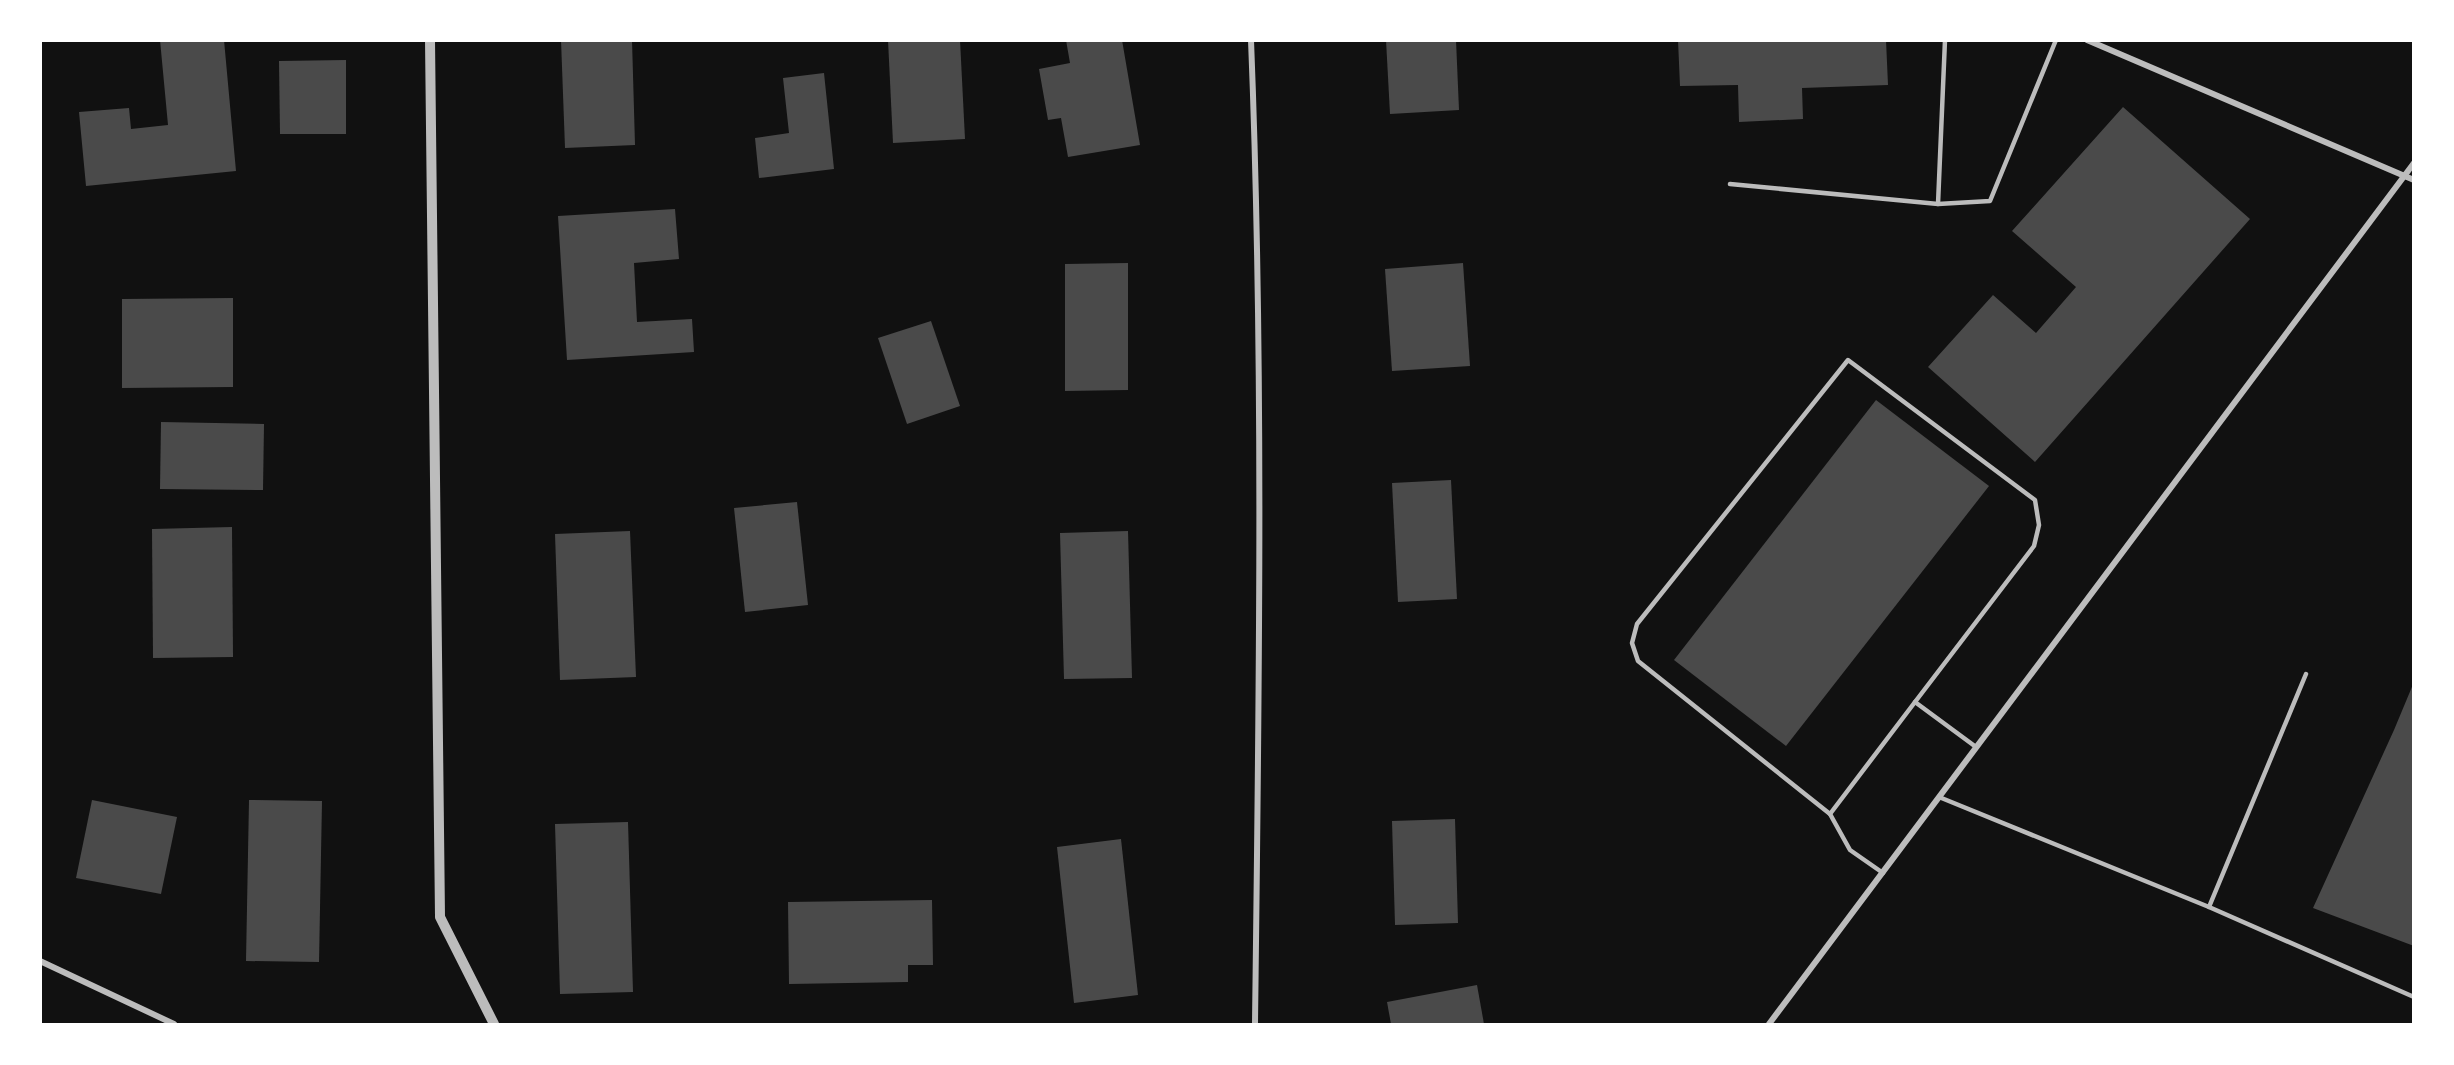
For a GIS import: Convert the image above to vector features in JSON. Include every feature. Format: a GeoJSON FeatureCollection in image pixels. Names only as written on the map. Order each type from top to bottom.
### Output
{"type":"FeatureCollection","features":[{"type":"Feature","properties":{"kind":"street"},"geometry":{"type":"LineString","coordinates":[[430,40],[440,917],[494,1024]]}},
{"type":"Feature","properties":{"kind":"street"},"geometry":{"type":"LineString","coordinates":[[1251,40],[1258,201],[1261,570],[1255,1024]]}},
{"type":"Feature","properties":{"kind":"street"},"geometry":{"type":"LineString","coordinates":[[2086,40],[2414,180]]}},
{"type":"Feature","properties":{"kind":"street"},"geometry":{"type":"LineString","coordinates":[[1769,1024],[2414,163]]}},
{"type":"Feature","properties":{"kind":"street"},"geometry":{"type":"LineString","coordinates":[[40,961],[174,1024]]}},
{"type":"Feature","properties":{"kind":"lane"},"geometry":{"type":"LineString","coordinates":[[1938,204],[1945,40]]}},
{"type":"Feature","properties":{"kind":"lane"},"geometry":{"type":"LineString","coordinates":[[1730,184],[1938,204],[1990,201],[2056,40]]}},
{"type":"Feature","properties":{"kind":"lane"},"geometry":{"type":"LineString","coordinates":[[1830,814],[2034,546],[2039,525],[2035,500],[1848,360],[1637,624],[1632,643],[1638,661],[1830,814],[1850,850],[1883,873]]}},
{"type":"Feature","properties":{"kind":"lane"},"geometry":{"type":"LineString","coordinates":[[2209,907],[2306,674]]}},
{"type":"Feature","properties":{"kind":"lane"},"geometry":{"type":"LineString","coordinates":[[1915,702],[1976,747]]}},
{"type":"Feature","properties":{"kind":"lane"},"geometry":{"type":"LineString","coordinates":[[1939,797],[2209,907],[2414,997]]}},
{"type":"Feature","properties":{"kind":"building"},"geometry":{"type":"Polygon","coordinates":[[[160,40],[224,40],[236,171],[86,186],[79,112],[129,108],[131,129],[168,125],[160,40]]]}},
{"type":"Feature","properties":{"kind":"building"},"geometry":{"type":"Polygon","coordinates":[[[561,40],[632,40],[635,145],[565,148],[561,40]]]}},
{"type":"Feature","properties":{"kind":"building"},"geometry":{"type":"Polygon","coordinates":[[[888,40],[960,40],[965,139],[893,143],[888,40]]]}},
{"type":"Feature","properties":{"kind":"building"},"geometry":{"type":"Polygon","coordinates":[[[1066,40],[1122,40],[1140,145],[1068,157],[1061,118],[1048,120],[1039,69],[1070,63],[1066,40]]]}},
{"type":"Feature","properties":{"kind":"building"},"geometry":{"type":"Polygon","coordinates":[[[1386,40],[1456,40],[1459,110],[1390,114],[1386,40]]]}},
{"type":"Feature","properties":{"kind":"building"},"geometry":{"type":"Polygon","coordinates":[[[1678,40],[1886,40],[1888,85],[1802,88],[1803,119],[1739,122],[1738,85],[1680,86],[1678,40]]]}},
{"type":"Feature","properties":{"kind":"building"},"geometry":{"type":"Polygon","coordinates":[[[346,60],[346,134],[280,134],[279,61],[346,60]]]}},
{"type":"Feature","properties":{"kind":"building"},"geometry":{"type":"Polygon","coordinates":[[[824,73],[834,169],[759,178],[755,138],[789,133],[783,78],[824,73]]]}},
{"type":"Feature","properties":{"kind":"building"},"geometry":{"type":"Polygon","coordinates":[[[2123,107],[2250,219],[2035,462],[1928,367],[1993,295],[2036,333],[2076,287],[2012,231],[2123,107]]]}},
{"type":"Feature","properties":{"kind":"building"},"geometry":{"type":"Polygon","coordinates":[[[675,209],[679,259],[634,263],[637,322],[692,319],[694,352],[567,360],[558,216],[675,209]]]}},
{"type":"Feature","properties":{"kind":"building"},"geometry":{"type":"Polygon","coordinates":[[[1128,263],[1128,390],[1065,391],[1065,264],[1128,263]]]}},
{"type":"Feature","properties":{"kind":"building"},"geometry":{"type":"Polygon","coordinates":[[[1463,263],[1470,366],[1392,371],[1385,269],[1463,263]]]}},
{"type":"Feature","properties":{"kind":"building"},"geometry":{"type":"Polygon","coordinates":[[[233,298],[233,387],[122,388],[122,299],[233,298]]]}},
{"type":"Feature","properties":{"kind":"building"},"geometry":{"type":"Polygon","coordinates":[[[931,321],[960,406],[907,424],[878,338],[931,321]]]}},
{"type":"Feature","properties":{"kind":"building"},"geometry":{"type":"Polygon","coordinates":[[[1876,400],[1989,486],[1786,746],[1674,660],[1876,400]]]}},
{"type":"Feature","properties":{"kind":"building"},"geometry":{"type":"Polygon","coordinates":[[[161,422],[264,424],[263,490],[160,489],[161,422]]]}},
{"type":"Feature","properties":{"kind":"building"},"geometry":{"type":"Polygon","coordinates":[[[1451,480],[1457,599],[1398,602],[1392,483],[1451,480]]]}},
{"type":"Feature","properties":{"kind":"building"},"geometry":{"type":"Polygon","coordinates":[[[797,502],[808,605],[745,612],[734,508],[797,502]]]}},
{"type":"Feature","properties":{"kind":"building"},"geometry":{"type":"Polygon","coordinates":[[[232,527],[233,657],[153,658],[152,529],[232,527]]]}},
{"type":"Feature","properties":{"kind":"building"},"geometry":{"type":"Polygon","coordinates":[[[630,531],[636,677],[560,680],[555,534],[630,531]]]}},
{"type":"Feature","properties":{"kind":"building"},"geometry":{"type":"Polygon","coordinates":[[[1128,531],[1132,678],[1064,679],[1060,533],[1128,531]]]}},
{"type":"Feature","properties":{"kind":"building"},"geometry":{"type":"Polygon","coordinates":[[[2414,682],[2414,946],[2313,908],[2414,682]]]}},
{"type":"Feature","properties":{"kind":"building"},"geometry":{"type":"Polygon","coordinates":[[[92,800],[177,817],[161,894],[76,878],[92,800]]]}},
{"type":"Feature","properties":{"kind":"building"},"geometry":{"type":"Polygon","coordinates":[[[249,800],[322,801],[319,962],[246,961],[249,800]]]}},
{"type":"Feature","properties":{"kind":"building"},"geometry":{"type":"Polygon","coordinates":[[[1455,819],[1458,923],[1395,925],[1392,821],[1455,819]]]}},
{"type":"Feature","properties":{"kind":"building"},"geometry":{"type":"Polygon","coordinates":[[[628,822],[633,992],[560,994],[555,824],[628,822]]]}},
{"type":"Feature","properties":{"kind":"building"},"geometry":{"type":"Polygon","coordinates":[[[1121,839],[1138,995],[1074,1003],[1057,847],[1121,839]]]}},
{"type":"Feature","properties":{"kind":"building"},"geometry":{"type":"Polygon","coordinates":[[[932,900],[933,965],[908,965],[908,982],[789,984],[788,902],[932,900]]]}},
{"type":"Feature","properties":{"kind":"building"},"geometry":{"type":"Polygon","coordinates":[[[1477,985],[1484,1024],[1391,1024],[1387,1002],[1477,985]]]}}]}
